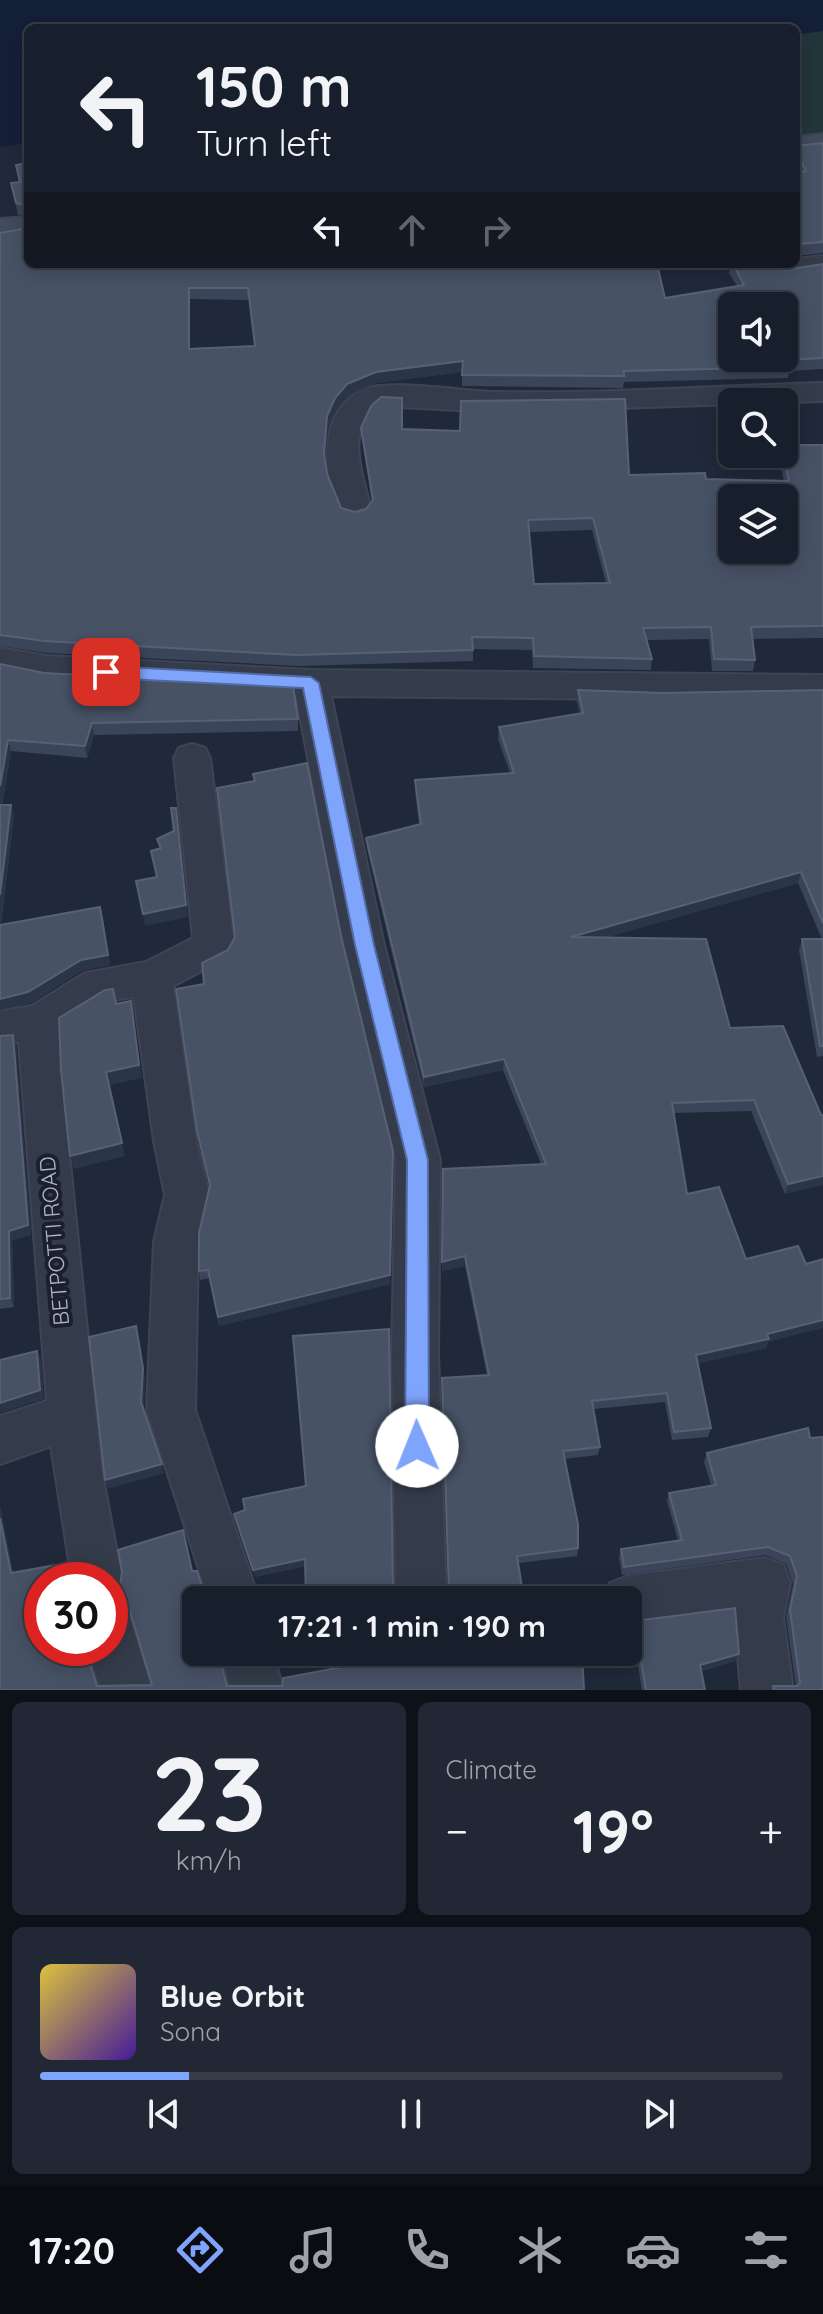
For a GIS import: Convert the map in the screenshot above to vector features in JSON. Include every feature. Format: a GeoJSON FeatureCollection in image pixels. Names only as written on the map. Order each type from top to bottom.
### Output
{"type":"FeatureCollection","features":[{"type":"Feature","properties":{"kind":"street"},"geometry":{"type":"LineString","coordinates":[[800,146],[823,143]]}},
{"type":"Feature","properties":{"kind":"street"},"geometry":{"type":"LineString","coordinates":[[0,229],[24,227]]}},
{"type":"Feature","properties":{"kind":"street"},"geometry":{"type":"LineString","coordinates":[[800,267],[823,264]]}},
{"type":"Feature","properties":{"kind":"street"},"geometry":{"type":"LineString","coordinates":[[782,270],[796,268]]}},
{"type":"Feature","properties":{"kind":"street"},"geometry":{"type":"LineString","coordinates":[[355,510],[341,439],[345,417],[360,402],[375,396],[499,402],[823,392]]}},
{"type":"Feature","properties":{"kind":"street"},"geometry":{"type":"LineString","coordinates":[[0,660],[47,669],[311,683],[823,688]]}},
{"type":"Feature","properties":{"kind":"street"},"geometry":{"type":"LineString","coordinates":[[311,683],[364,945],[418,1160],[415,1353],[421,1586]]}},
{"type":"Feature","properties":{"kind":"street","name":"BETPOTTI ROAD"},"geometry":{"type":"LineString","coordinates":[[92,1562],[87,1543],[72,1416],[39,1057],[20,1025],[99,985],[152,978],[214,946],[192,758]]}},
{"type":"Feature","properties":{"kind":"street"},"geometry":{"type":"LineString","coordinates":[[152,978],[175,1141],[187,1195],[176,1242],[171,1410],[191,1479],[229,1586]]}},
{"type":"Feature","properties":{"kind":"street"},"geometry":{"type":"LineString","coordinates":[[0,1440],[72,1416]]}},
{"type":"Feature","properties":{"kind":"street"},"geometry":{"type":"LineString","coordinates":[[642,1599],[765,1583],[758,1617],[767,1690]]}},
{"type":"Feature","properties":{"kind":"street"},"geometry":{"type":"LineString","coordinates":[[119,1666],[126,1690]]}},
{"type":"Feature","properties":{"kind":"street"},"geometry":{"type":"LineString","coordinates":[[251,1666],[257,1690]]}},
{"type":"Feature","properties":{"kind":"green space"},"geometry":{"type":"Polygon","coordinates":[[[823,31],[823,134],[800,137],[800,34],[823,31]]]}},
{"type":"Feature","properties":{"kind":"water"},"geometry":{"type":"Polygon","coordinates":[[[0,0],[823,0],[823,31],[800,34],[800,24],[24,24],[24,144],[0,147],[0,0]]]}},
{"type":"Feature","properties":{"kind":"building"},"geometry":{"type":"Polygon","coordinates":[[[823,143],[823,242],[800,244],[800,172],[806,171],[800,160],[800,146],[823,143]]]}},
{"type":"Feature","properties":{"kind":"building"},"geometry":{"type":"Polygon","coordinates":[[[24,164],[24,204],[16,203],[11,183],[20,182],[16,165],[24,164]]]}},
{"type":"Feature","properties":{"kind":"building"},"geometry":{"type":"Polygon","coordinates":[[[24,229],[24,268],[658,268],[665,298],[744,285],[735,268],[785,270],[823,264],[823,358],[798,359],[798,292],[718,292],[718,369],[624,371],[624,376],[462,375],[463,361],[376,372],[347,384],[335,398],[327,416],[324,454],[327,474],[341,508],[355,512],[366,509],[373,500],[361,428],[371,406],[381,397],[402,398],[402,429],[460,431],[461,401],[625,399],[629,475],[705,473],[706,479],[789,481],[786,468],[798,468],[798,445],[823,445],[823,626],[751,627],[755,660],[714,659],[711,627],[643,628],[652,659],[534,656],[533,638],[472,637],[473,650],[296,655],[45,641],[0,635],[0,233],[24,229]],[[189,288],[189,349],[255,346],[248,288],[189,288]],[[593,518],[528,520],[534,584],[610,583],[593,518]]]}},
{"type":"Feature","properties":{"kind":"building"},"geometry":{"type":"Polygon","coordinates":[[[0,664],[44,673],[293,686],[298,719],[92,723],[85,746],[8,740],[0,786],[0,664]]]}},
{"type":"Feature","properties":{"kind":"building"},"geometry":{"type":"Polygon","coordinates":[[[578,690],[663,693],[823,690],[823,923],[801,872],[571,937],[706,939],[730,1028],[783,1026],[823,1115],[823,1176],[788,1184],[754,1100],[672,1103],[687,1194],[719,1187],[746,1259],[798,1246],[806,1264],[823,1259],[823,1320],[767,1334],[769,1339],[696,1355],[711,1428],[674,1432],[667,1393],[592,1401],[600,1447],[563,1451],[578,1524],[578,1548],[517,1556],[522,1586],[449,1586],[442,1378],[489,1375],[465,1256],[442,1262],[443,1169],[546,1164],[504,1059],[424,1077],[366,838],[421,824],[415,780],[514,773],[499,727],[583,713],[578,690]]]}},
{"type":"Feature","properties":{"kind":"building"},"geometry":{"type":"Polygon","coordinates":[[[307,763],[341,936],[393,1151],[390,1275],[218,1317],[208,1270],[199,1271],[199,1233],[210,1185],[197,1131],[176,989],[204,984],[202,963],[228,950],[235,937],[217,788],[255,781],[253,774],[307,763]]]}},
{"type":"Feature","properties":{"kind":"building"},"geometry":{"type":"Polygon","coordinates":[[[0,805],[11,805],[0,895],[0,805]]]}},
{"type":"Feature","properties":{"kind":"building"},"geometry":{"type":"Polygon","coordinates":[[[171,808],[176,808],[186,905],[143,914],[136,881],[157,877],[151,851],[161,848],[157,839],[174,831],[171,808]]]}},
{"type":"Feature","properties":{"kind":"building"},"geometry":{"type":"Polygon","coordinates":[[[100,907],[108,955],[81,960],[28,992],[0,999],[0,925],[100,907]]]}},
{"type":"Feature","properties":{"kind":"building"},"geometry":{"type":"Polygon","coordinates":[[[802,939],[823,939],[823,1046],[820,1046],[802,939]]]}},
{"type":"Feature","properties":{"kind":"building"},"geometry":{"type":"Polygon","coordinates":[[[113,989],[116,1004],[131,1001],[139,1065],[106,1072],[122,1143],[70,1156],[59,1018],[105,990],[113,989]]]}},
{"type":"Feature","properties":{"kind":"building"},"geometry":{"type":"Polygon","coordinates":[[[13,1035],[28,1225],[9,1231],[10,1298],[0,1299],[0,1036],[13,1035]]]}},
{"type":"Feature","properties":{"kind":"building"},"geometry":{"type":"Polygon","coordinates":[[[136,1326],[143,1368],[141,1402],[162,1464],[105,1480],[89,1337],[136,1326]]]}},
{"type":"Feature","properties":{"kind":"building"},"geometry":{"type":"Polygon","coordinates":[[[389,1329],[393,1586],[306,1586],[305,1559],[253,1570],[234,1514],[245,1510],[243,1499],[306,1486],[293,1336],[389,1329]]]}},
{"type":"Feature","properties":{"kind":"building"},"geometry":{"type":"Polygon","coordinates":[[[37,1351],[40,1390],[0,1403],[0,1360],[37,1351]]]}},
{"type":"Feature","properties":{"kind":"building"},"geometry":{"type":"Polygon","coordinates":[[[808,1428],[810,1438],[823,1437],[823,1690],[774,1690],[773,1686],[797,1686],[800,1683],[790,1610],[797,1576],[790,1556],[768,1547],[624,1567],[621,1549],[682,1540],[669,1493],[716,1485],[707,1453],[808,1428]]]}},
{"type":"Feature","properties":{"kind":"building"},"geometry":{"type":"Polygon","coordinates":[[[0,1518],[11,1573],[24,1571],[24,1666],[91,1666],[97,1686],[152,1685],[128,1605],[128,1562],[120,1562],[118,1550],[183,1530],[192,1571],[197,1571],[202,1586],[182,1586],[182,1666],[222,1666],[227,1686],[282,1686],[283,1678],[347,1666],[583,1666],[584,1690],[0,1690],[0,1518]]]}},
{"type":"Feature","properties":{"kind":"building"},"geometry":{"type":"Polygon","coordinates":[[[735,1608],[739,1654],[700,1665],[705,1690],[646,1690],[642,1666],[642,1620],[735,1608]]]}},
{"type":"Feature","properties":{"kind":"route"},"geometry":{"type":"LineString","coordinates":[[106,672],[311,683],[364,945],[418,1160],[417,1446]]}}]}
